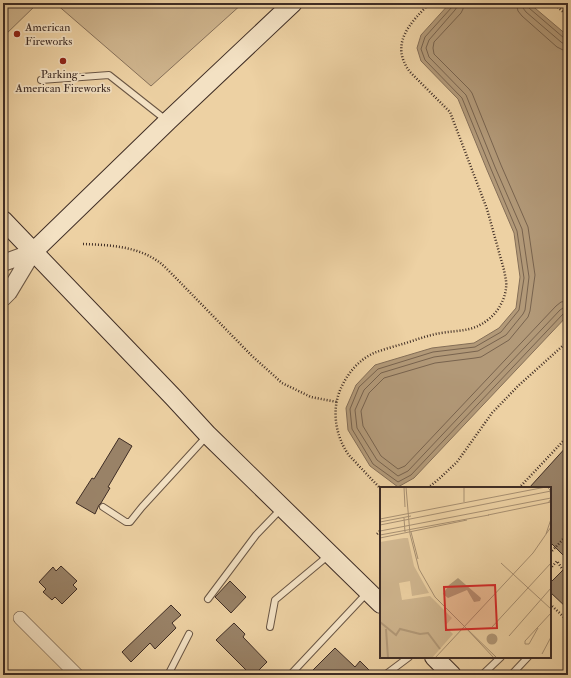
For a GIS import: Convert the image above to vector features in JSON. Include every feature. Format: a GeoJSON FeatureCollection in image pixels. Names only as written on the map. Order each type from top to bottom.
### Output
{"type":"FeatureCollection","features":[{"type":"Feature","properties":{"kind":"main road"},"geometry":{"type":"LineString","coordinates":[[33,252],[168,121],[293,3]]}},
{"type":"Feature","properties":{"kind":"main road"},"geometry":{"type":"LineString","coordinates":[[3,220],[208,435],[375,598]]}},
{"type":"Feature","properties":{"kind":"main road"},"geometry":{"type":"LineString","coordinates":[[435,658],[450,674]]}},
{"type":"Feature","properties":{"kind":"street"},"geometry":{"type":"LineString","coordinates":[[3,263],[33,252]]}},
{"type":"Feature","properties":{"kind":"street"},"geometry":{"type":"LineString","coordinates":[[3,298],[9,292],[33,252]]}},
{"type":"Feature","properties":{"kind":"street"},"geometry":{"type":"LineString","coordinates":[[20,618],[76,675]]}},
{"type":"Feature","properties":{"kind":"lane"},"geometry":{"type":"LineString","coordinates":[[41,80],[109,75],[168,121]]}},
{"type":"Feature","properties":{"kind":"lane"},"geometry":{"type":"LineString","coordinates":[[103,507],[126,522],[130,522],[208,435]]}},
{"type":"Feature","properties":{"kind":"lane"},"geometry":{"type":"LineString","coordinates":[[208,598],[256,535],[283,507]]}},
{"type":"Feature","properties":{"kind":"lane"},"geometry":{"type":"LineString","coordinates":[[270,627],[275,600],[330,554]]}},
{"type":"Feature","properties":{"kind":"lane"},"geometry":{"type":"LineString","coordinates":[[290,675],[375,598]]}},
{"type":"Feature","properties":{"kind":"lane"},"geometry":{"type":"LineString","coordinates":[[168,675],[189,634]]}},
{"type":"Feature","properties":{"kind":"lane"},"geometry":{"type":"LineString","coordinates":[[385,675],[408,658]]}},
{"type":"Feature","properties":{"kind":"lane"},"geometry":{"type":"LineString","coordinates":[[482,675],[500,658]]}},
{"type":"Feature","properties":{"kind":"lane"},"geometry":{"type":"LineString","coordinates":[[512,675],[527,658]]}},
{"type":"Feature","properties":{"kind":"path"},"geometry":{"type":"LineString","coordinates":[[380,488],[348,454],[340,439],[336,414],[337,402],[344,381],[352,370],[374,353],[434,334],[460,332],[480,325],[490,319],[498,309],[506,288],[504,270],[487,209],[450,112],[410,72],[403,59],[401,50],[403,37],[414,19],[430,3]]}},
{"type":"Feature","properties":{"kind":"path"},"geometry":{"type":"LineString","coordinates":[[554,3],[568,16]]}},
{"type":"Feature","properties":{"kind":"path"},"geometry":{"type":"LineString","coordinates":[[83,244],[102,244],[126,247],[159,262],[252,356],[282,383],[299,392],[337,402]]}},
{"type":"Feature","properties":{"kind":"path"},"geometry":{"type":"LineString","coordinates":[[429,487],[457,462],[492,413],[518,386],[568,341]]}},
{"type":"Feature","properties":{"kind":"path"},"geometry":{"type":"LineString","coordinates":[[520,487],[568,436]]}},
{"type":"Feature","properties":{"kind":"path"},"geometry":{"type":"LineString","coordinates":[[377,534],[380,531]]}},
{"type":"Feature","properties":{"kind":"path"},"geometry":{"type":"LineString","coordinates":[[551,552],[568,534]]}},
{"type":"Feature","properties":{"kind":"path"},"geometry":{"type":"LineString","coordinates":[[551,568],[557,561],[563,570]]}},
{"type":"Feature","properties":{"kind":"path"},"geometry":{"type":"LineString","coordinates":[[551,605],[568,621]]}},
{"type":"Feature","properties":{"kind":"shaded area"},"geometry":{"type":"Polygon","coordinates":[[[3,3],[38,3],[3,37],[3,3]]]}},
{"type":"Feature","properties":{"kind":"shaded area"},"geometry":{"type":"Polygon","coordinates":[[[55,3],[243,3],[151,86],[55,3]]]}},
{"type":"Feature","properties":{"kind":"water"},"geometry":{"type":"Polygon","coordinates":[[[450,3],[529,3],[568,36],[568,315],[414,478],[398,487],[370,466],[348,430],[346,408],[356,385],[375,365],[432,348],[474,343],[499,328],[516,308],[520,277],[514,233],[458,99],[421,61],[417,48],[421,35],[450,3]]]}},
{"type":"Feature","properties":{"kind":"building"},"geometry":{"type":"Polygon","coordinates":[[[119,438],[132,446],[108,487],[110,488],[95,514],[76,503],[92,478],[94,479],[119,438]]]}},
{"type":"Feature","properties":{"kind":"building"},"geometry":{"type":"Polygon","coordinates":[[[568,445],[568,560],[551,543],[551,487],[530,487],[568,445]]]}},
{"type":"Feature","properties":{"kind":"building"},"geometry":{"type":"Polygon","coordinates":[[[568,565],[568,609],[551,593],[551,582],[568,565]]]}},
{"type":"Feature","properties":{"kind":"building"},"geometry":{"type":"Polygon","coordinates":[[[61,566],[77,581],[73,585],[77,589],[62,604],[55,597],[52,600],[43,592],[46,589],[39,582],[53,567],[56,571],[61,566]]]}},
{"type":"Feature","properties":{"kind":"building"},"geometry":{"type":"Polygon","coordinates":[[[230,581],[246,597],[231,613],[215,597],[230,581]]]}},
{"type":"Feature","properties":{"kind":"building"},"geometry":{"type":"Polygon","coordinates":[[[171,605],[181,615],[172,623],[176,628],[155,649],[150,643],[131,662],[122,652],[171,605]]]}},
{"type":"Feature","properties":{"kind":"building"},"geometry":{"type":"Polygon","coordinates":[[[234,623],[245,634],[243,637],[267,662],[254,675],[251,675],[216,640],[234,623]]]}},
{"type":"Feature","properties":{"kind":"building"},"geometry":{"type":"Polygon","coordinates":[[[335,648],[355,667],[360,661],[374,675],[308,675],[335,648]]]}},
{"type":"Feature","properties":{"kind":"place","name":"American Fireworks"},"geometry":{"type":"Point","coordinates":[17,34]}},
{"type":"Feature","properties":{"kind":"place","name":"Parking - American Fireworks"},"geometry":{"type":"Point","coordinates":[63,61]}}]}
